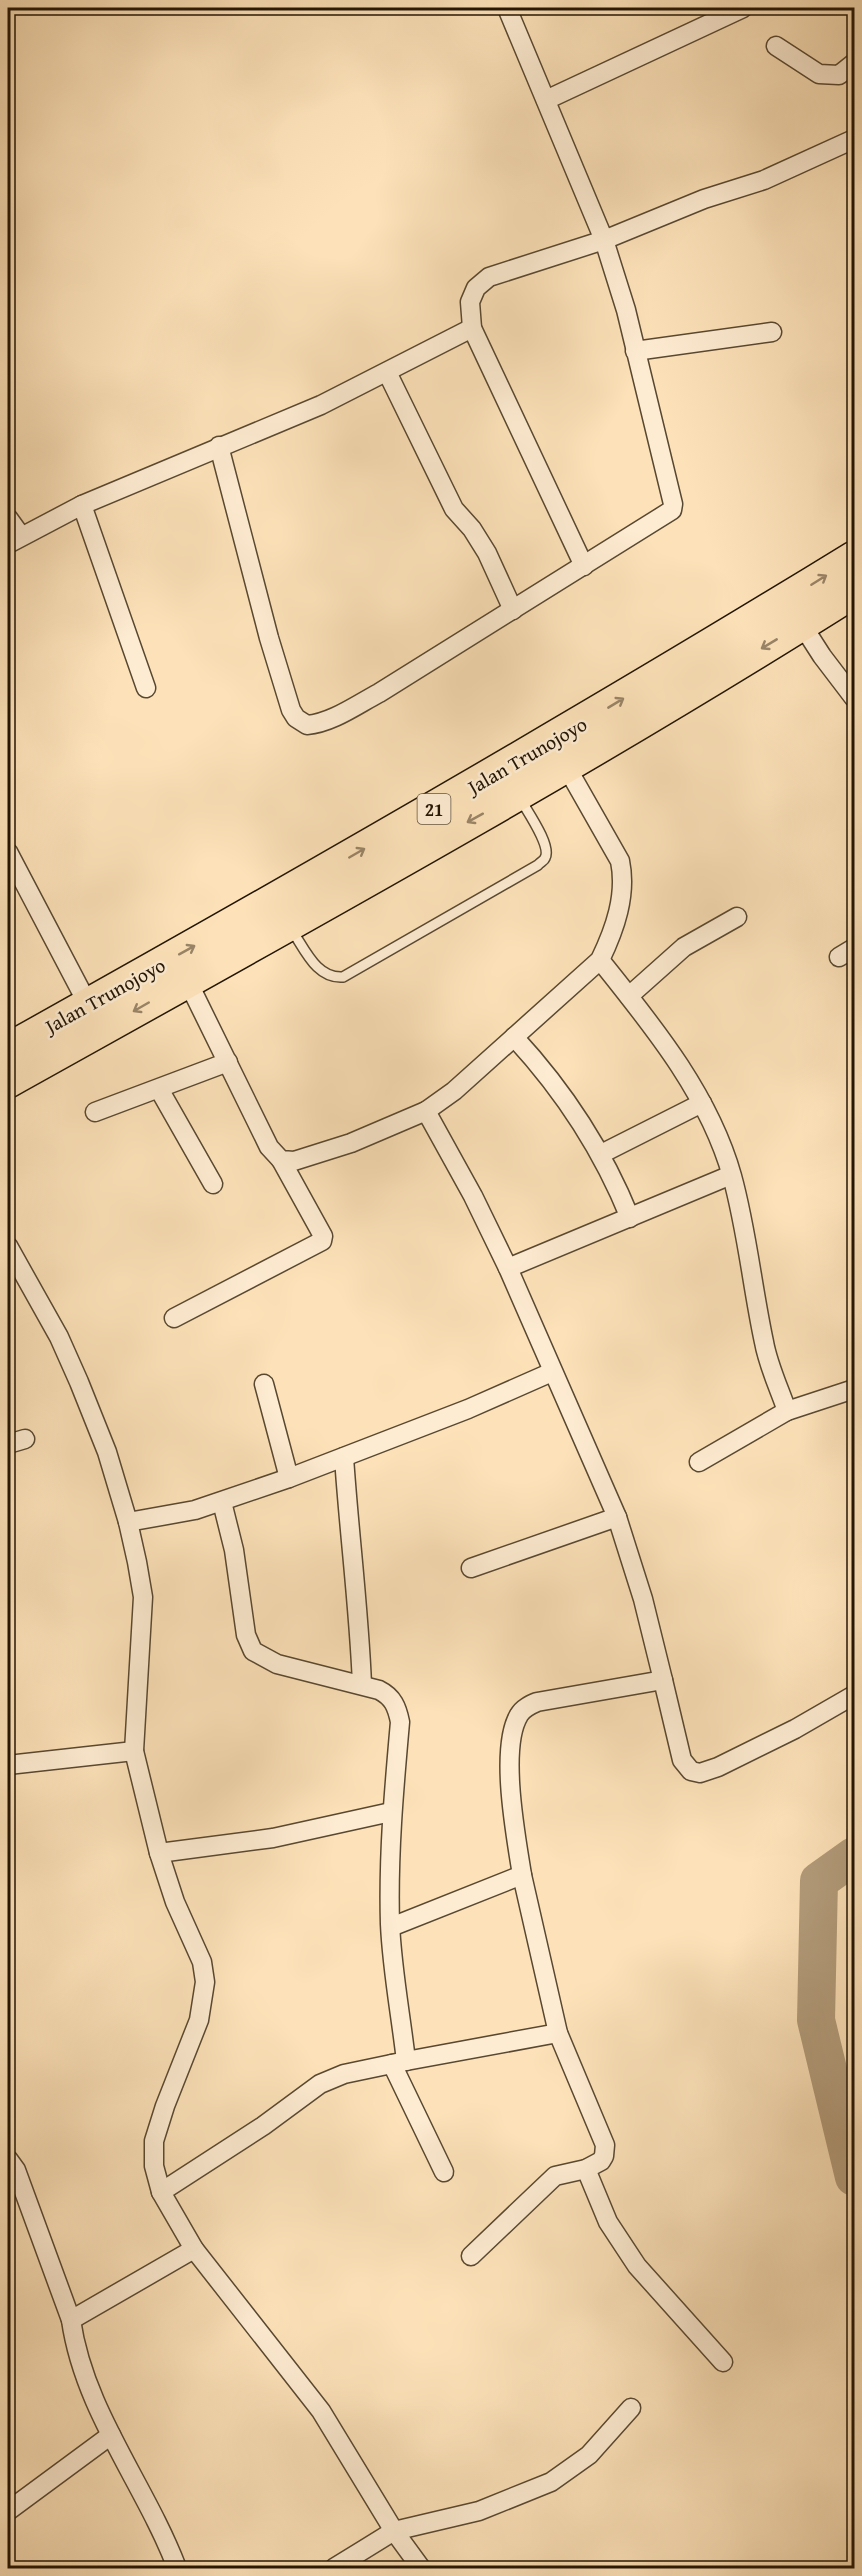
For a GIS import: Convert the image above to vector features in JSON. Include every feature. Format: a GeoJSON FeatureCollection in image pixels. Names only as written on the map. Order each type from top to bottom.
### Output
{"type":"FeatureCollection","features":[{"type":"Feature","properties":{"kind":"highway","name":"Jalan Trunojoyo"},"geometry":{"type":"LineString","coordinates":[[510,782],[566,766],[794,612],[855,558]]}},
{"type":"Feature","properties":{"kind":"highway","name":"Jalan Trunojoyo"},"geometry":{"type":"LineString","coordinates":[[8,1081],[95,1017],[510,782],[794,612],[855,591]]}},
{"type":"Feature","properties":{"kind":"highway","name":"Jalan Trunojoyo"},"geometry":{"type":"LineString","coordinates":[[8,1050],[187,981],[281,912]]}},
{"type":"Feature","properties":{"kind":"street"},"geometry":{"type":"LineString","coordinates":[[219,446],[268,638],[291,711],[300,722],[307,725],[318,723],[346,711],[668,514],[673,508],[635,351],[604,240],[507,8]]}},
{"type":"Feature","properties":{"kind":"street"},"geometry":{"type":"LineString","coordinates":[[546,100],[743,8]]}},
{"type":"Feature","properties":{"kind":"street"},"geometry":{"type":"LineString","coordinates":[[776,46],[819,74],[839,75],[855,63]]}},
{"type":"Feature","properties":{"kind":"street"},"geometry":{"type":"LineString","coordinates":[[584,566],[472,328],[470,310],[476,288],[489,277],[604,240],[704,199],[764,180],[854,139]]}},
{"type":"Feature","properties":{"kind":"street"},"geometry":{"type":"LineString","coordinates":[[8,518],[14,540],[82,505],[321,405],[472,328]]}},
{"type":"Feature","properties":{"kind":"street"},"geometry":{"type":"LineString","coordinates":[[635,351],[772,332]]}},
{"type":"Feature","properties":{"kind":"street"},"geometry":{"type":"LineString","coordinates":[[387,372],[454,509],[472,529],[487,553],[513,610]]}},
{"type":"Feature","properties":{"kind":"street"},"geometry":{"type":"LineString","coordinates":[[82,505],[146,688]]}},
{"type":"Feature","properties":{"kind":"street"},"geometry":{"type":"LineString","coordinates":[[794,612],[855,698]]}},
{"type":"Feature","properties":{"kind":"street"},"geometry":{"type":"LineString","coordinates":[[281,1160],[294,1161],[351,1143],[426,1111],[454,1091],[600,960],[612,936],[624,878],[620,861],[566,766]]}},
{"type":"Feature","properties":{"kind":"street"},"geometry":{"type":"LineString","coordinates":[[8,852],[30,899],[95,1017]]}},
{"type":"Feature","properties":{"kind":"street"},"geometry":{"type":"LineString","coordinates":[[629,996],[684,946],[737,917]]}},
{"type":"Feature","properties":{"kind":"street"},"geometry":{"type":"LineString","coordinates":[[838,957],[855,948]]}},
{"type":"Feature","properties":{"kind":"street"},"geometry":{"type":"LineString","coordinates":[[600,960],[675,1059],[702,1103],[717,1135],[731,1175],[745,1233],[764,1344],[787,1411]]}},
{"type":"Feature","properties":{"kind":"street"},"geometry":{"type":"LineString","coordinates":[[174,1318],[322,1241],[323,1236],[281,1160],[269,1147],[187,981]]}},
{"type":"Feature","properties":{"kind":"street"},"geometry":{"type":"LineString","coordinates":[[514,1037],[562,1094],[601,1154],[630,1218]]}},
{"type":"Feature","properties":{"kind":"street"},"geometry":{"type":"LineString","coordinates":[[95,1112],[228,1062]]}},
{"type":"Feature","properties":{"kind":"street"},"geometry":{"type":"LineString","coordinates":[[159,1089],[213,1184]]}},
{"type":"Feature","properties":{"kind":"street"},"geometry":{"type":"LineString","coordinates":[[601,1154],[702,1103]]}},
{"type":"Feature","properties":{"kind":"street"},"geometry":{"type":"LineString","coordinates":[[426,1111],[473,1196],[508,1268],[617,1517],[643,1599],[682,1760],[686,1767],[696,1773],[713,1769],[770,1742],[855,1695]]}},
{"type":"Feature","properties":{"kind":"street"},"geometry":{"type":"LineString","coordinates":[[508,1268],[731,1175]]}},
{"type":"Feature","properties":{"kind":"street"},"geometry":{"type":"LineString","coordinates":[[8,1246],[59,1337],[79,1382],[107,1452],[128,1522],[143,1597],[134,1751],[159,1853],[175,1902],[202,1962],[205,1983],[199,2020],[165,2106],[154,2141],[154,2166],[161,2193],[194,2249],[321,2411],[394,2531],[421,2568]]}},
{"type":"Feature","properties":{"kind":"street"},"geometry":{"type":"LineString","coordinates":[[128,1522],[195,1510],[222,1502],[468,1409],[552,1372]]}},
{"type":"Feature","properties":{"kind":"street"},"geometry":{"type":"LineString","coordinates":[[264,1384],[289,1478]]}},
{"type":"Feature","properties":{"kind":"street"},"geometry":{"type":"LineString","coordinates":[[699,1462],[787,1411],[855,1389]]}},
{"type":"Feature","properties":{"kind":"street"},"geometry":{"type":"LineString","coordinates":[[344,1457],[350,1551],[359,1614],[362,1685]]}},
{"type":"Feature","properties":{"kind":"street"},"geometry":{"type":"LineString","coordinates":[[222,1502],[234,1550],[246,1635],[253,1651],[277,1664],[386,1693],[397,1709],[400,1722],[391,1812],[391,1927],[399,2063],[444,2172]]}},
{"type":"Feature","properties":{"kind":"street"},"geometry":{"type":"LineString","coordinates":[[471,1568],[617,1517]]}},
{"type":"Feature","properties":{"kind":"street"},"geometry":{"type":"LineString","coordinates":[[471,2256],[555,2176],[586,2169],[604,2156],[605,2145],[558,2033],[522,1875],[509,1768],[515,1723],[520,1713],[537,1702],[663,1680]]}},
{"type":"Feature","properties":{"kind":"street"},"geometry":{"type":"LineString","coordinates":[[8,1765],[134,1751]]}},
{"type":"Feature","properties":{"kind":"street"},"geometry":{"type":"LineString","coordinates":[[159,1853],[273,1838],[391,1812]]}},
{"type":"Feature","properties":{"kind":"street"},"geometry":{"type":"LineString","coordinates":[[391,1927],[522,1875]]}},
{"type":"Feature","properties":{"kind":"street"},"geometry":{"type":"LineString","coordinates":[[161,2193],[263,2126],[320,2084],[344,2074],[558,2033]]}},
{"type":"Feature","properties":{"kind":"street"},"geometry":{"type":"LineString","coordinates":[[8,2159],[16,2170],[71,2320],[74,2343],[97,2408],[177,2568]]}},
{"type":"Feature","properties":{"kind":"street"},"geometry":{"type":"LineString","coordinates":[[586,2169],[608,2222],[637,2266],[723,2362]]}},
{"type":"Feature","properties":{"kind":"street"},"geometry":{"type":"LineString","coordinates":[[71,2320],[194,2249]]}},
{"type":"Feature","properties":{"kind":"street"},"geometry":{"type":"LineString","coordinates":[[334,2568],[394,2531],[479,2511],[551,2482],[589,2455],[631,2409]]}},
{"type":"Feature","properties":{"kind":"street"},"geometry":{"type":"LineString","coordinates":[[8,2511],[111,2435]]}},
{"type":"Feature","properties":{"kind":"lane"},"geometry":{"type":"LineString","coordinates":[[281,912],[322,973],[331,978],[343,977],[538,865],[546,858],[547,849],[543,838],[510,782]]}},
{"type":"Feature","properties":{"kind":"waterway"},"geometry":{"type":"LineString","coordinates":[[854,1856],[819,1881],[816,2020],[854,2177]]}}]}
